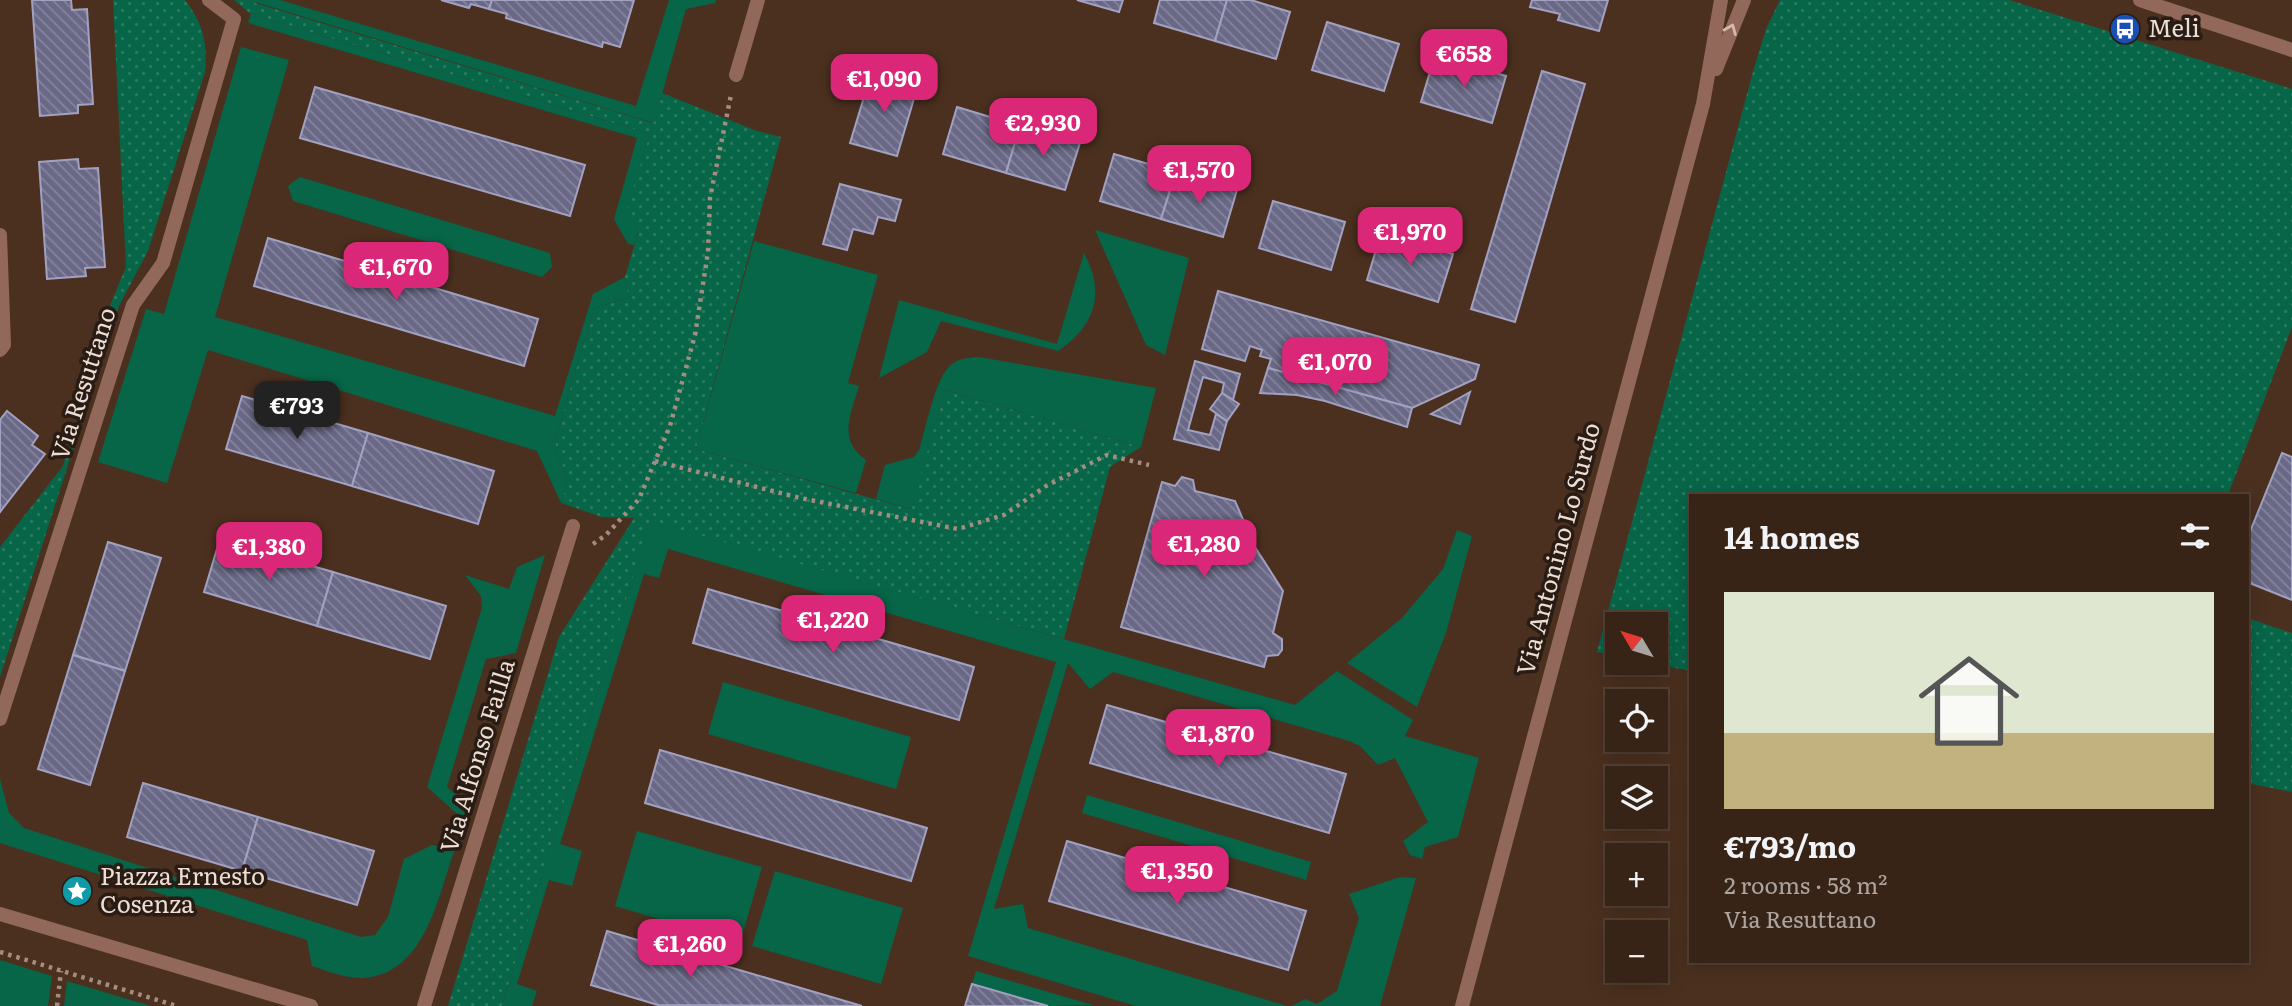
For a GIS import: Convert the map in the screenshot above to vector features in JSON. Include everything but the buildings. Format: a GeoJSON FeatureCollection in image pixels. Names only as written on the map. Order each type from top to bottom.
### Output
{"type":"FeatureCollection","features":[{"type":"Feature","properties":{"kind":"street","name":"Via Resuttano"},"geometry":{"type":"LineString","coordinates":[[0,719],[133,305],[163,263],[205,122],[234,19],[209,0]]}},
{"type":"Feature","properties":{"kind":"street"},"geometry":{"type":"LineString","coordinates":[[736,75],[758,0]]}},
{"type":"Feature","properties":{"kind":"street"},"geometry":{"type":"LineString","coordinates":[[1703,104],[1721,0]]}},
{"type":"Feature","properties":{"kind":"street"},"geometry":{"type":"LineString","coordinates":[[1703,104],[1744,0]]}},
{"type":"Feature","properties":{"kind":"street"},"geometry":{"type":"LineString","coordinates":[[2140,0],[2292,50]]}},
{"type":"Feature","properties":{"kind":"street","name":"Via Antonino Lo Surdo"},"geometry":{"type":"LineString","coordinates":[[1462,1006],[1703,104]]}},
{"type":"Feature","properties":{"kind":"street"},"geometry":{"type":"LineString","coordinates":[[0,235],[4,345],[0,351]]}},
{"type":"Feature","properties":{"kind":"street","name":"Via Alfonso Failla"},"geometry":{"type":"LineString","coordinates":[[425,1003],[572,526]]}},
{"type":"Feature","properties":{"kind":"street"},"geometry":{"type":"LineString","coordinates":[[0,914],[311,1006]]}},
{"type":"Feature","properties":{"kind":"path"},"geometry":{"type":"LineString","coordinates":[[560,566],[606,535],[639,499],[670,426],[695,335],[708,252],[710,198],[736,75]]}},
{"type":"Feature","properties":{"kind":"path"},"geometry":{"type":"LineString","coordinates":[[655,461],[800,498],[958,529],[1004,515],[1046,486],[1107,455],[1149,465]]}},
{"type":"Feature","properties":{"kind":"path"},"geometry":{"type":"LineString","coordinates":[[0,952],[177,1006]]}},
{"type":"Feature","properties":{"kind":"path"},"geometry":{"type":"LineString","coordinates":[[57,1006],[61,971]]}},
{"type":"Feature","properties":{"kind":"green space"},"geometry":{"type":"Polygon","coordinates":[[[113,0],[185,0],[203,34],[205,72],[148,251],[119,306],[0,677],[0,547],[63,466],[111,303],[126,267],[113,0]]]}},
{"type":"Feature","properties":{"kind":"green space"},"geometry":{"type":"Polygon","coordinates":[[[234,0],[255,0],[255,3],[653,123],[662,93],[757,131],[781,137],[696,449],[910,509],[945,390],[1141,447],[1110,467],[1064,639],[650,522],[502,1006],[448,1006],[559,637],[634,518],[602,517],[561,503],[568,479],[555,448],[594,308],[628,298],[625,277],[638,233],[626,208],[650,134],[251,14],[234,0]]]}},
{"type":"Feature","properties":{"kind":"green space"},"geometry":{"type":"Polygon","coordinates":[[[255,0],[280,0],[636,106],[669,0],[716,0],[715,3],[686,9],[654,123],[255,0]]]}},
{"type":"Feature","properties":{"kind":"green space"},"geometry":{"type":"Polygon","coordinates":[[[1780,0],[2009,0],[2292,89],[2292,327],[2228,494],[1689,494],[1689,671],[1668,666],[1668,612],[1608,612],[1766,29],[1780,0]]]}},
{"type":"Feature","properties":{"kind":"green space"},"geometry":{"type":"Polygon","coordinates":[[[251,14],[650,134],[627,208],[638,233],[634,245],[628,244],[614,219],[637,138],[248,23],[251,14]]]}},
{"type":"Feature","properties":{"kind":"green space"},"geometry":{"type":"Polygon","coordinates":[[[241,47],[289,60],[215,317],[555,416],[593,294],[625,277],[628,298],[594,308],[557,434],[555,448],[568,479],[561,503],[537,451],[208,350],[167,483],[98,462],[146,309],[164,314],[241,47]]]}},
{"type":"Feature","properties":{"kind":"green space"},"geometry":{"type":"Polygon","coordinates":[[[300,177],[550,253],[552,267],[542,277],[293,201],[288,186],[300,177]]]}},
{"type":"Feature","properties":{"kind":"green space"},"geometry":{"type":"Polygon","coordinates":[[[1095,230],[1189,258],[1165,355],[1146,345],[1095,230]]]}},
{"type":"Feature","properties":{"kind":"green space"},"geometry":{"type":"Polygon","coordinates":[[[754,241],[878,275],[848,383],[859,386],[850,416],[849,435],[857,452],[866,460],[856,493],[696,449],[754,241]]]}},
{"type":"Feature","properties":{"kind":"green space"},"geometry":{"type":"Polygon","coordinates":[[[1084,253],[1094,282],[1093,308],[1081,331],[1058,351],[941,321],[927,352],[879,378],[899,300],[1057,344],[1084,253]]]}},
{"type":"Feature","properties":{"kind":"green space"},"geometry":{"type":"Polygon","coordinates":[[[979,357],[1156,388],[1141,447],[945,390],[911,509],[876,499],[885,465],[914,457],[919,450],[936,391],[946,370],[958,361],[979,357]]]}},
{"type":"Feature","properties":{"kind":"green space"},"geometry":{"type":"Polygon","coordinates":[[[650,521],[1295,705],[1337,671],[1413,720],[1405,736],[1479,758],[1458,837],[1425,847],[1422,859],[1410,855],[1403,841],[1428,822],[1395,758],[1378,765],[1360,746],[1349,741],[1113,672],[1090,689],[1068,663],[994,909],[1023,904],[1028,928],[1287,1006],[1136,1006],[968,956],[1056,662],[668,549],[659,578],[644,574],[560,844],[582,851],[572,886],[549,880],[517,984],[537,991],[532,1006],[502,1006],[650,521]]]}},
{"type":"Feature","properties":{"kind":"green space"},"geometry":{"type":"Polygon","coordinates":[[[1457,530],[1472,536],[1446,633],[1417,707],[1347,663],[1402,618],[1443,569],[1457,530]]]}},
{"type":"Feature","properties":{"kind":"green space"},"geometry":{"type":"Polygon","coordinates":[[[545,555],[516,653],[486,659],[447,787],[468,806],[464,820],[427,787],[482,608],[481,596],[465,575],[509,589],[517,567],[545,555]]]}},
{"type":"Feature","properties":{"kind":"green space"},"geometry":{"type":"Polygon","coordinates":[[[2249,619],[2292,633],[2292,792],[2249,783],[2249,619]]]}},
{"type":"Feature","properties":{"kind":"green space"},"geometry":{"type":"Polygon","coordinates":[[[1605,622],[1605,654],[1597,652],[1605,622]]]}},
{"type":"Feature","properties":{"kind":"green space"},"geometry":{"type":"Polygon","coordinates":[[[723,682],[911,737],[896,789],[708,734],[723,682]]]}},
{"type":"Feature","properties":{"kind":"green space"},"geometry":{"type":"Polygon","coordinates":[[[0,779],[9,813],[24,828],[361,937],[375,935],[388,917],[404,859],[432,845],[455,849],[435,909],[416,947],[402,962],[385,973],[364,978],[351,977],[312,966],[307,940],[0,843],[0,779]]]}},
{"type":"Feature","properties":{"kind":"green space"},"geometry":{"type":"Polygon","coordinates":[[[1087,795],[1311,862],[1306,880],[1082,813],[1087,795]]]}},
{"type":"Feature","properties":{"kind":"green space"},"geometry":{"type":"Polygon","coordinates":[[[637,831],[762,867],[740,943],[615,906],[637,831]]]}},
{"type":"Feature","properties":{"kind":"green space"},"geometry":{"type":"Polygon","coordinates":[[[775,871],[903,908],[881,984],[752,946],[775,871]]]}},
{"type":"Feature","properties":{"kind":"green space"},"geometry":{"type":"Polygon","coordinates":[[[1400,877],[1416,878],[1380,1006],[1292,1006],[1305,999],[1317,1004],[1337,991],[1359,918],[1349,894],[1400,877]]]}},
{"type":"Feature","properties":{"kind":"green space"},"geometry":{"type":"Polygon","coordinates":[[[0,960],[52,976],[48,1006],[0,1006],[0,960]]]}},
{"type":"Feature","properties":{"kind":"green space"},"geometry":{"type":"Polygon","coordinates":[[[976,971],[1093,1005],[1048,1006],[972,984],[976,971]]]}},
{"type":"Feature","properties":{"kind":"green space"},"geometry":{"type":"Polygon","coordinates":[[[67,981],[151,1006],[64,1006],[67,981]]]}},
{"type":"Feature","properties":{"kind":"place","name":"Meli"},"geometry":{"type":"Point","coordinates":[2125,29]}},
{"type":"Feature","properties":{"kind":"place","name":"Piazza Ernesto Cosenza"},"geometry":{"type":"Point","coordinates":[77,891]}}]}
